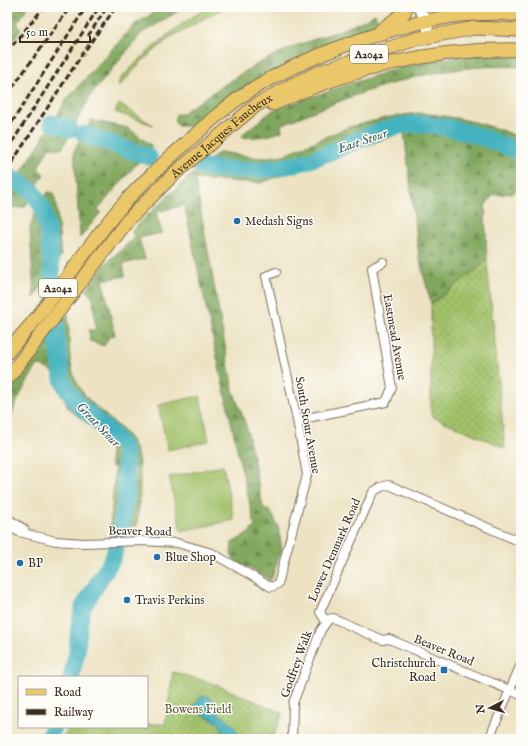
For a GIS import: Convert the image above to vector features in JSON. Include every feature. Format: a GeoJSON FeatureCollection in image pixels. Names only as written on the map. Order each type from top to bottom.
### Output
{"type":"FeatureCollection","features":[{"type":"Feature","properties":{"kind":"main road","name":"Avenue Jacques Faucheux"},"geometry":{"type":"LineString","coordinates":[[375,35],[404,13],[406,7]]}},
{"type":"Feature","properties":{"kind":"main road","name":"Avenue Jacques Faucheux"},"geometry":{"type":"LineString","coordinates":[[7,353],[34,322],[83,254],[119,209],[161,164],[206,124],[236,100],[278,74],[375,35],[426,20],[467,14],[492,13],[521,15]]}},
{"type":"Feature","properties":{"kind":"main road","name":"Avenue Jacques Faucheux"},"geometry":{"type":"LineString","coordinates":[[7,379],[128,220],[174,174],[255,106],[277,93],[320,72],[386,48],[429,36],[475,28],[521,30]]}},
{"type":"Feature","properties":{"kind":"main road"},"geometry":{"type":"LineString","coordinates":[[232,125],[262,109],[314,87],[358,72],[403,60],[470,50],[521,50]]}},
{"type":"Feature","properties":{"kind":"street"},"geometry":{"type":"LineString","coordinates":[[418,7],[426,20]]}},
{"type":"Feature","properties":{"kind":"street"},"geometry":{"type":"LineString","coordinates":[[428,7],[426,20],[429,36]]}},
{"type":"Feature","properties":{"kind":"street","name":"Eastmead Avenue"},"geometry":{"type":"LineString","coordinates":[[297,420],[386,402],[392,388],[372,268],[383,262]]}},
{"type":"Feature","properties":{"kind":"street","name":"South Stour Avenue"},"geometry":{"type":"LineString","coordinates":[[274,586],[278,584],[280,579],[307,475],[297,420],[266,276],[276,272]]}},
{"type":"Feature","properties":{"kind":"street","name":"Lower Denmark Road"},"geometry":{"type":"LineString","coordinates":[[326,622],[320,612],[373,492],[381,487],[389,485],[521,542]]}},
{"type":"Feature","properties":{"kind":"street","name":"Beaver Road"},"geometry":{"type":"LineString","coordinates":[[7,518],[18,527],[42,538]]}},
{"type":"Feature","properties":{"kind":"street","name":"Beaver Road"},"geometry":{"type":"LineString","coordinates":[[7,526],[19,532],[42,538],[71,542],[165,542],[198,549],[212,553],[266,585],[274,586]]}},
{"type":"Feature","properties":{"kind":"street","name":"Beaver Road"},"geometry":{"type":"LineString","coordinates":[[326,622],[333,618],[382,640],[390,639],[521,695]]}},
{"type":"Feature","properties":{"kind":"street","name":"Godfrey Walk"},"geometry":{"type":"LineString","coordinates":[[292,739],[293,703],[321,630],[326,622]]}},
{"type":"Feature","properties":{"kind":"street"},"geometry":{"type":"LineString","coordinates":[[489,739],[521,664]]}},
{"type":"Feature","properties":{"kind":"green space"},"geometry":{"type":"Polygon","coordinates":[[[12,7],[28,7],[17,23],[21,30],[9,45],[7,43],[7,13],[12,7]]]}},
{"type":"Feature","properties":{"kind":"green space"},"geometry":{"type":"Polygon","coordinates":[[[164,7],[185,7],[141,34],[91,95],[62,149],[49,147],[38,168],[44,174],[25,207],[14,208],[7,201],[7,187],[19,176],[67,99],[135,24],[164,7]]]}},
{"type":"Feature","properties":{"kind":"green space"},"geometry":{"type":"Polygon","coordinates":[[[210,7],[225,7],[171,37],[142,61],[119,87],[118,83],[121,78],[152,48],[186,21],[210,7]]]}},
{"type":"Feature","properties":{"kind":"green space"},"geometry":{"type":"Polygon","coordinates":[[[375,14],[380,25],[373,30],[238,92],[189,126],[178,126],[174,121],[176,114],[181,114],[233,79],[274,55],[343,29],[375,14]]]}},
{"type":"Feature","properties":{"kind":"green space"},"geometry":{"type":"Polygon","coordinates":[[[521,54],[521,67],[458,69],[428,74],[339,101],[281,125],[282,131],[277,133],[242,138],[244,133],[273,110],[394,69],[461,55],[521,54]]]}},
{"type":"Feature","properties":{"kind":"green space"},"geometry":{"type":"Polygon","coordinates":[[[119,104],[153,125],[115,112],[119,104]]]}},
{"type":"Feature","properties":{"kind":"green space"},"geometry":{"type":"Polygon","coordinates":[[[417,113],[444,116],[483,124],[521,138],[521,176],[519,176],[519,185],[514,193],[493,195],[485,206],[487,261],[431,304],[419,257],[404,132],[260,183],[195,179],[233,390],[247,428],[263,507],[271,512],[278,526],[282,549],[271,580],[235,561],[231,555],[232,543],[249,533],[255,526],[184,205],[156,212],[162,233],[139,238],[145,259],[123,264],[125,276],[103,280],[115,335],[109,337],[104,346],[90,341],[89,330],[96,330],[93,299],[86,290],[104,265],[134,238],[132,231],[142,220],[174,190],[220,152],[260,158],[283,155],[349,127],[390,117],[417,113]]]}},
{"type":"Feature","properties":{"kind":"green space"},"geometry":{"type":"Polygon","coordinates":[[[91,120],[128,128],[152,146],[98,209],[101,212],[80,238],[74,151],[91,120]]]}},
{"type":"Feature","properties":{"kind":"green space"},"geometry":{"type":"Polygon","coordinates":[[[48,192],[54,193],[61,256],[34,298],[30,229],[34,215],[48,192]]]}},
{"type":"Feature","properties":{"kind":"green space"},"geometry":{"type":"Polygon","coordinates":[[[487,261],[505,448],[431,416],[431,304],[487,261]]]}},
{"type":"Feature","properties":{"kind":"green space"},"geometry":{"type":"Polygon","coordinates":[[[68,314],[70,358],[72,370],[76,380],[82,391],[91,402],[130,438],[138,456],[140,497],[137,526],[110,527],[115,468],[111,466],[109,441],[104,441],[104,437],[68,408],[54,372],[38,365],[18,399],[7,436],[7,395],[13,384],[68,314]]]}},
{"type":"Feature","properties":{"kind":"green space"},"geometry":{"type":"Polygon","coordinates":[[[200,396],[209,441],[168,450],[158,405],[200,396]]]}},
{"type":"Feature","properties":{"kind":"green space"},"geometry":{"type":"Polygon","coordinates":[[[223,466],[234,520],[181,531],[169,477],[223,466]]]}},
{"type":"Feature","properties":{"kind":"green space","name":"Bowens Field"},"geometry":{"type":"Polygon","coordinates":[[[173,672],[212,683],[283,713],[272,739],[60,739],[70,728],[148,728],[148,724],[165,724],[173,672]]]}},
{"type":"Feature","properties":{"kind":"water"},"geometry":{"type":"Polygon","coordinates":[[[202,696],[210,697],[217,706],[219,715],[227,719],[232,724],[240,739],[226,739],[220,724],[192,708],[202,696]]]}},
{"type":"Feature","properties":{"kind":"waterway","name":"East Stour"},"geometry":{"type":"LineString","coordinates":[[52,123],[70,129]]}},
{"type":"Feature","properties":{"kind":"waterway","name":"East Stour"},"geometry":{"type":"LineString","coordinates":[[202,167],[229,170],[256,170],[283,167],[310,160],[389,128],[416,124],[456,129],[483,137],[521,152]]}},
{"type":"Feature","properties":{"kind":"waterway","name":"East Stour"},"geometry":{"type":"LineString","coordinates":[[84,134],[149,157]]}},
{"type":"Feature","properties":{"kind":"waterway","name":"Great Stour"},"geometry":{"type":"LineString","coordinates":[[12,178],[32,191],[43,209],[49,238],[57,338],[62,379],[67,390],[78,404],[111,433],[121,444],[125,454],[126,495],[122,523],[113,558],[83,607],[79,625],[77,652],[71,676]]}},
{"type":"Feature","properties":{"kind":"waterway","name":"Great Stour"},"geometry":{"type":"LineString","coordinates":[[48,739],[53,728]]}},
{"type":"Feature","properties":{"kind":"railway"},"geometry":{"type":"LineString","coordinates":[[7,52],[44,7]]}},
{"type":"Feature","properties":{"kind":"railway"},"geometry":{"type":"LineString","coordinates":[[7,95],[70,7]]}},
{"type":"Feature","properties":{"kind":"railway"},"geometry":{"type":"LineString","coordinates":[[7,130],[86,7]]}},
{"type":"Feature","properties":{"kind":"railway"},"geometry":{"type":"LineString","coordinates":[[7,150],[99,7]]}},
{"type":"Feature","properties":{"kind":"railway"},"geometry":{"type":"LineString","coordinates":[[88,36],[107,7]]}},
{"type":"Feature","properties":{"kind":"railway"},"geometry":{"type":"LineString","coordinates":[[7,170],[81,56],[116,7]]}},
{"type":"Feature","properties":{"kind":"place","name":"Medash Signs"},"geometry":{"type":"Point","coordinates":[237,221]}},
{"type":"Feature","properties":{"kind":"place","name":"Blue Shop"},"geometry":{"type":"Point","coordinates":[157,557]}},
{"type":"Feature","properties":{"kind":"place","name":"BP"},"geometry":{"type":"Point","coordinates":[20,563]}},
{"type":"Feature","properties":{"kind":"place","name":"Travis Perkins"},"geometry":{"type":"Point","coordinates":[127,600]}},
{"type":"Feature","properties":{"kind":"place","name":"Christchurch Road"},"geometry":{"type":"Point","coordinates":[444,670]}}]}
